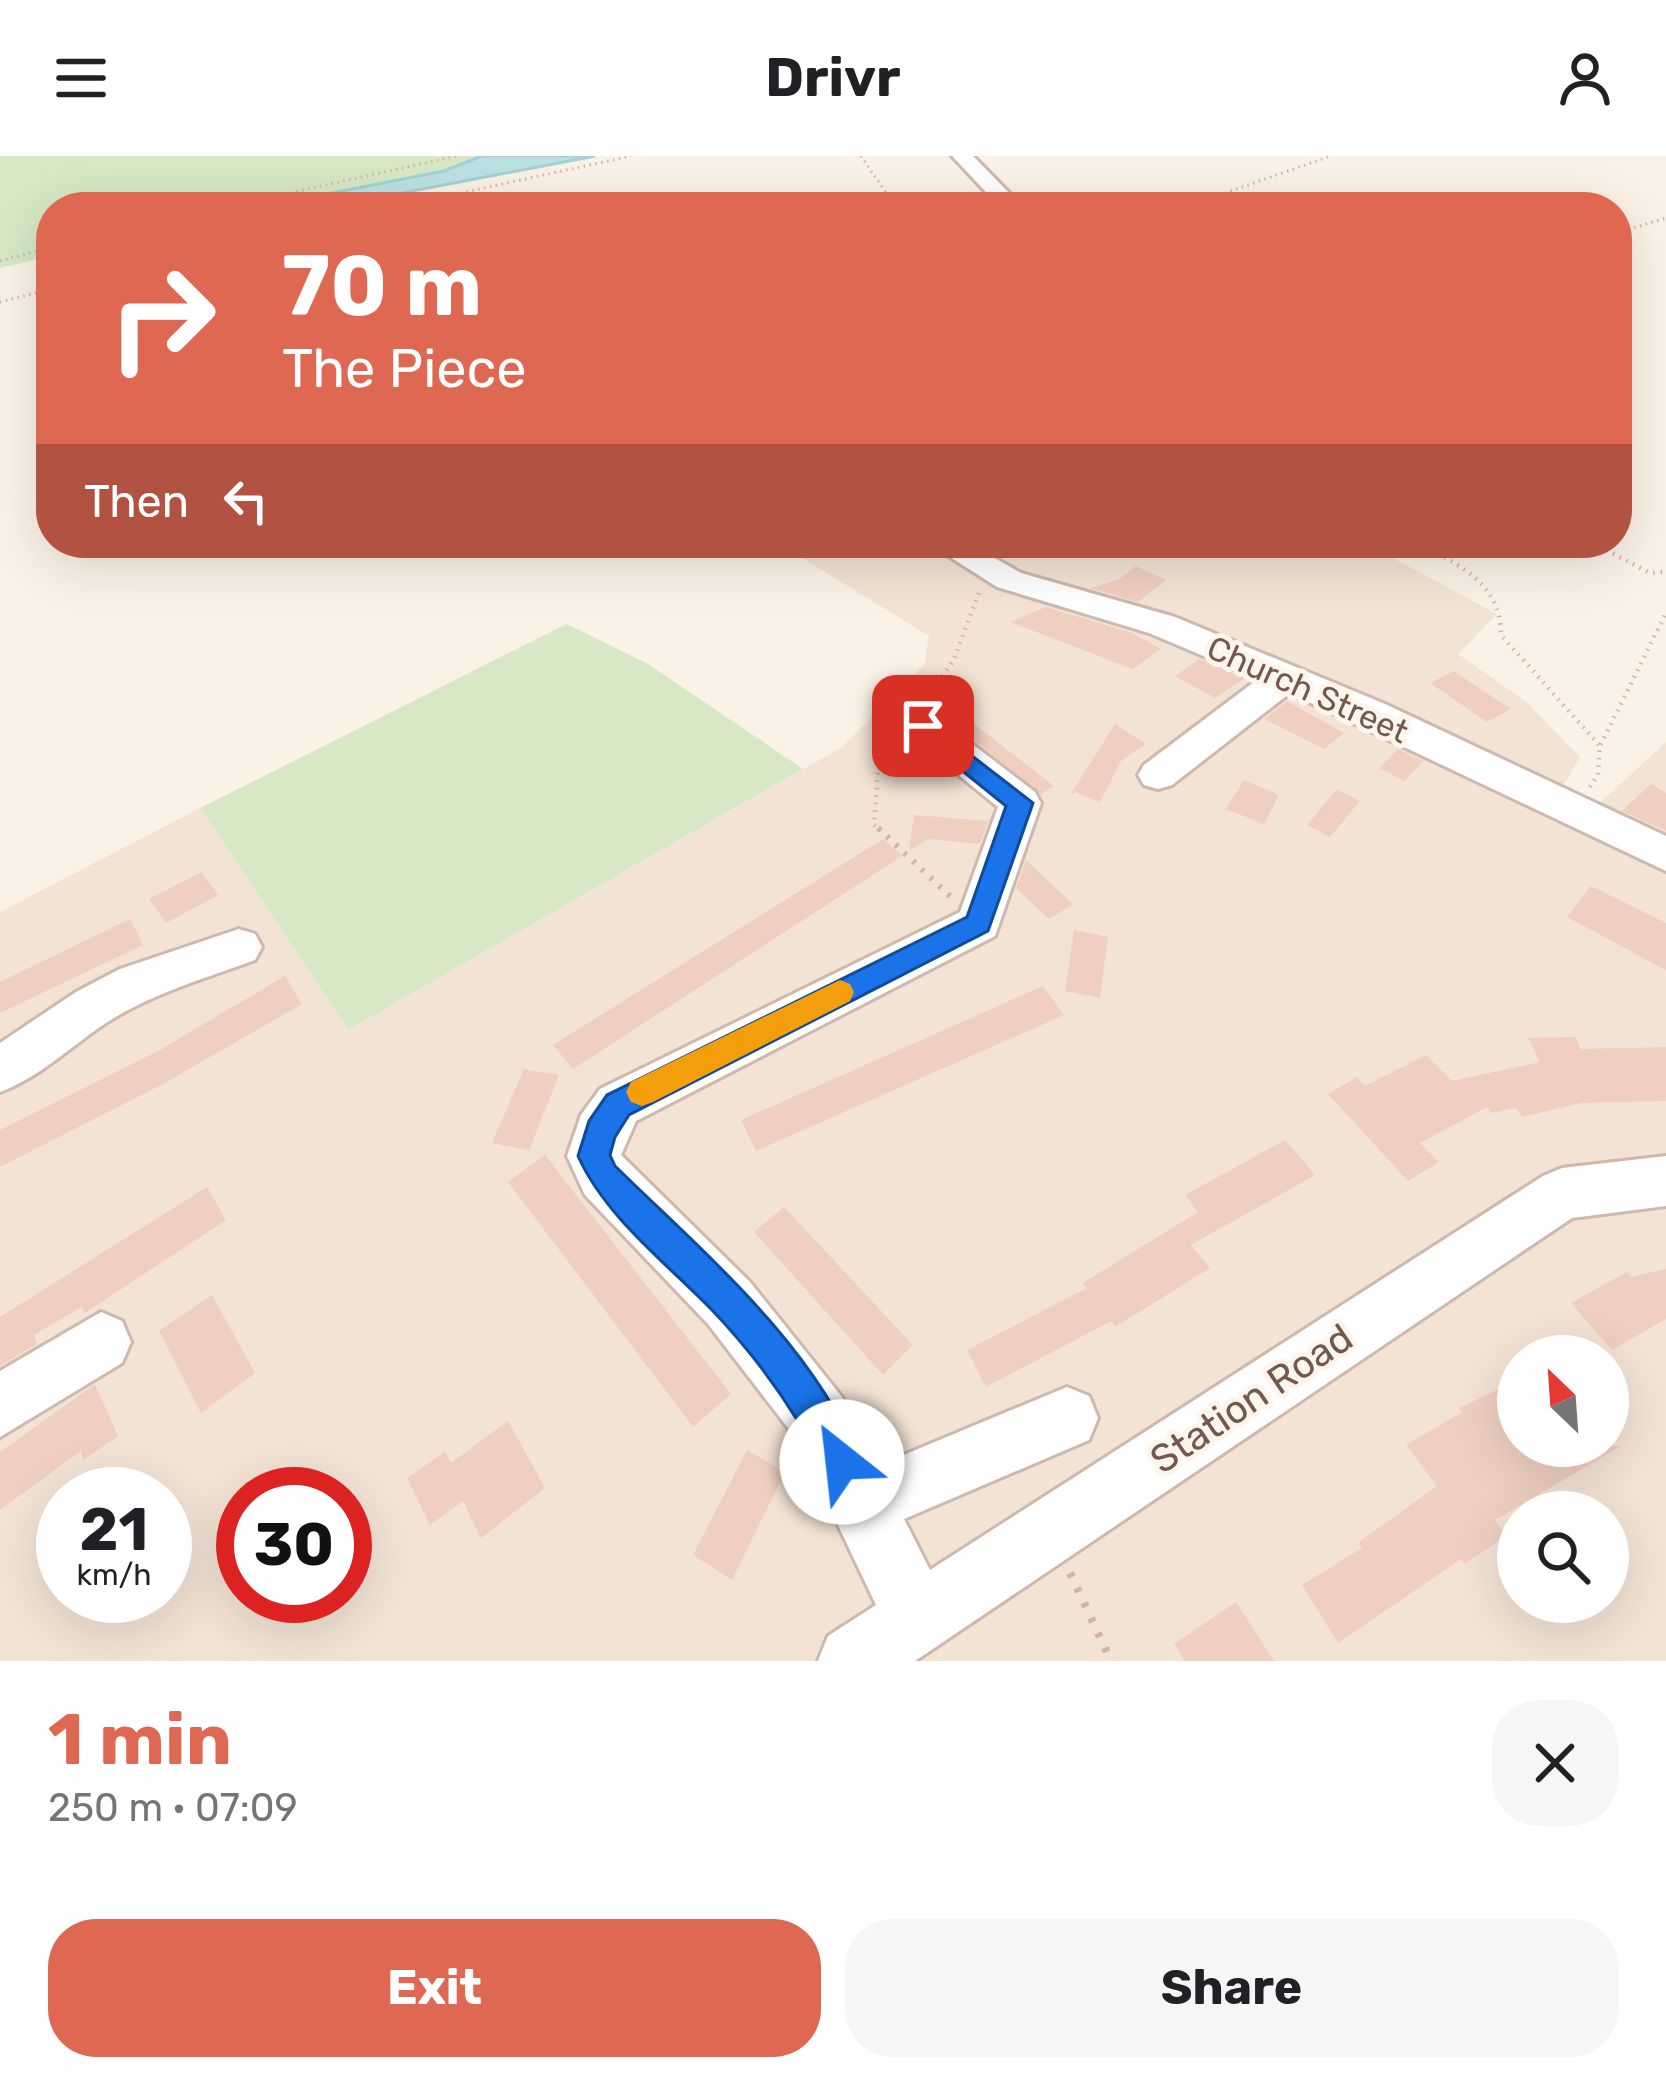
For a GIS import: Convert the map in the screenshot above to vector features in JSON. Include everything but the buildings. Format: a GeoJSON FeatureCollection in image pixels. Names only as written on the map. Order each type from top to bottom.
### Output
{"type":"FeatureCollection","features":[{"type":"Feature","properties":{"kind":"street"},"geometry":{"type":"LineString","coordinates":[[962,156],[997,192]]}},
{"type":"Feature","properties":{"kind":"street","name":"Church Street"},"geometry":{"type":"LineString","coordinates":[[1004,558],[1286,677],[1666,855]]}},
{"type":"Feature","properties":{"kind":"street"},"geometry":{"type":"LineString","coordinates":[[1158,775],[1286,677]]}},
{"type":"Feature","properties":{"kind":"street"},"geometry":{"type":"LineString","coordinates":[[918,1618],[820,1419],[729,1303],[604,1177],[594,1156],[600,1132],[618,1105],[979,923],[1020,803],[923,726]]}},
{"type":"Feature","properties":{"kind":"street"},"geometry":{"type":"LineString","coordinates":[[0,1070],[93,1006],[137,983],[239,946]]}},
{"type":"Feature","properties":{"kind":"street","name":"Station Road"},"geometry":{"type":"LineString","coordinates":[[853,1661],[1562,1195],[1666,1181]]}},
{"type":"Feature","properties":{"kind":"street"},"geometry":{"type":"LineString","coordinates":[[0,1406],[101,1342]]}},
{"type":"Feature","properties":{"kind":"street"},"geometry":{"type":"LineString","coordinates":[[864,1504],[1067,1418]]}},
{"type":"Feature","properties":{"kind":"path"},"geometry":{"type":"LineString","coordinates":[[294,192],[457,156]]}},
{"type":"Feature","properties":{"kind":"path"},"geometry":{"type":"LineString","coordinates":[[465,192],[631,156]]}},
{"type":"Feature","properties":{"kind":"path"},"geometry":{"type":"LineString","coordinates":[[861,156],[886,192]]}},
{"type":"Feature","properties":{"kind":"path"},"geometry":{"type":"LineString","coordinates":[[1229,192],[1331,156]]}},
{"type":"Feature","properties":{"kind":"path"},"geometry":{"type":"LineString","coordinates":[[1632,228],[1666,218]]}},
{"type":"Feature","properties":{"kind":"path"},"geometry":{"type":"LineString","coordinates":[[0,261],[36,251]]}},
{"type":"Feature","properties":{"kind":"path"},"geometry":{"type":"LineString","coordinates":[[0,302],[36,293]]}},
{"type":"Feature","properties":{"kind":"path"},"geometry":{"type":"LineString","coordinates":[[1441,558],[1496,593],[1504,611],[1502,635],[1600,746]]}},
{"type":"Feature","properties":{"kind":"path"},"geometry":{"type":"LineString","coordinates":[[1622,558],[1650,573],[1666,572]]}},
{"type":"Feature","properties":{"kind":"path"},"geometry":{"type":"LineString","coordinates":[[1575,810],[1598,775],[1600,746],[1666,613]]}},
{"type":"Feature","properties":{"kind":"path"},"geometry":{"type":"LineString","coordinates":[[1050,1532],[1111,1661]]}},
{"type":"Feature","properties":{"kind":"shaded area"},"geometry":{"type":"Polygon","coordinates":[[[802,558],[1393,558],[1497,614],[1458,654],[1524,700],[1580,757],[1549,810],[1577,824],[1666,742],[1666,1661],[0,1661],[0,912],[200,808],[348,1030],[842,747],[924,665],[929,636],[802,558]]]}},
{"type":"Feature","properties":{"kind":"green space"},"geometry":{"type":"Polygon","coordinates":[[[0,156],[482,156],[444,171],[337,192],[36,192],[36,260],[0,268],[0,156]]]}},
{"type":"Feature","properties":{"kind":"green space"},"geometry":{"type":"Polygon","coordinates":[[[567,624],[648,664],[803,769],[348,1030],[200,808],[567,624]]]}},
{"type":"Feature","properties":{"kind":"water"},"geometry":{"type":"Polygon","coordinates":[[[482,156],[595,156],[407,192],[337,192],[444,171],[482,156]]]}},
{"type":"Feature","properties":{"kind":"slow traffic"},"geometry":{"type":"LineString","coordinates":[[642,1092],[840,992]]}},
{"type":"Feature","properties":{"kind":"route"},"geometry":{"type":"LineString","coordinates":[[842,1462],[820,1419],[776,1359],[729,1303],[604,1177],[594,1156],[600,1132],[618,1105],[979,923],[1020,803],[923,726]]}}]}
